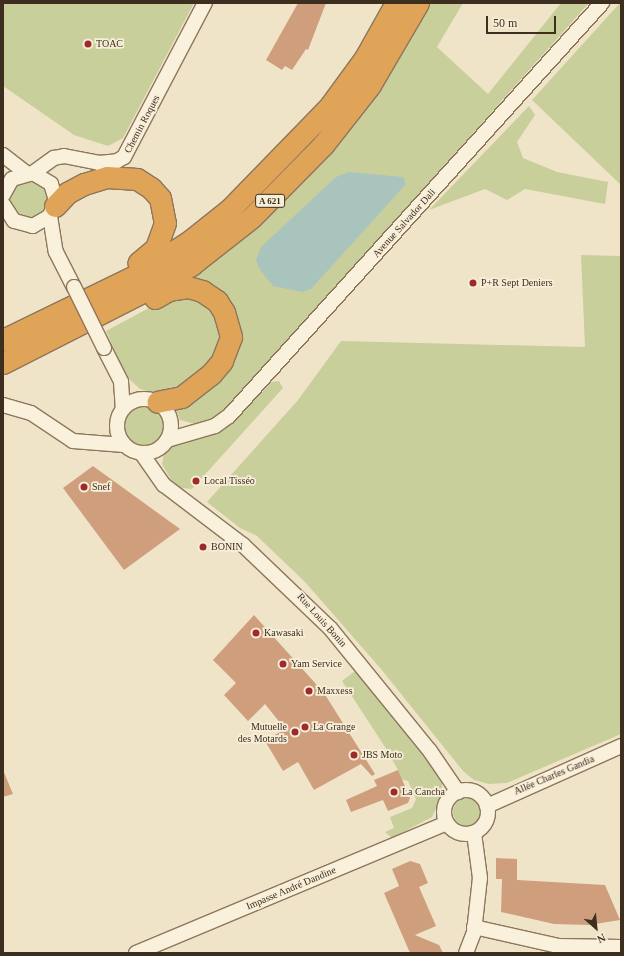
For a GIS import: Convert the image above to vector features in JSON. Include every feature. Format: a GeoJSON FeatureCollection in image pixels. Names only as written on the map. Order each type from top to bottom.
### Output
{"type":"FeatureCollection","features":[{"type":"Feature","properties":{"kind":"highway","name":"A 621"},"geometry":{"type":"LineString","coordinates":[[3,340],[139,274],[190,241],[257,184],[330,106],[365,58],[396,3]]}},
{"type":"Feature","properties":{"kind":"highway","name":"A 621"},"geometry":{"type":"LineString","coordinates":[[6,361],[162,282],[191,265],[251,218],[323,145],[370,85],[418,3]]}},
{"type":"Feature","properties":{"kind":"highway"},"geometry":{"type":"LineString","coordinates":[[53,211],[67,193],[84,184],[107,177],[137,179],[160,198],[165,223],[156,248],[146,258],[108,281],[97,295]]}},
{"type":"Feature","properties":{"kind":"highway"},"geometry":{"type":"LineString","coordinates":[[6,361],[35,361],[169,290],[188,287],[202,291],[217,301],[224,312],[231,337],[228,350],[211,374],[192,391],[172,401],[149,401]]}},
{"type":"Feature","properties":{"kind":"street","name":"Chemin Roques"},"geometry":{"type":"LineString","coordinates":[[64,156],[104,163],[124,157],[205,3]]}},
{"type":"Feature","properties":{"kind":"street","name":"Avenue Salvador Dali"},"geometry":{"type":"LineString","coordinates":[[163,445],[197,431],[215,426],[230,416],[602,3]]}},
{"type":"Feature","properties":{"kind":"street"},"geometry":{"type":"LineString","coordinates":[[3,155],[30,173],[51,184],[56,194],[53,211],[56,252]]}},
{"type":"Feature","properties":{"kind":"street"},"geometry":{"type":"LineString","coordinates":[[5,190],[12,179],[30,173],[54,158],[64,156]]}},
{"type":"Feature","properties":{"kind":"street"},"geometry":{"type":"LineString","coordinates":[[51,184],[55,164],[64,156]]}},
{"type":"Feature","properties":{"kind":"street"},"geometry":{"type":"LineString","coordinates":[[3,164],[5,190]]}},
{"type":"Feature","properties":{"kind":"street"},"geometry":{"type":"LineString","coordinates":[[3,204],[11,219],[27,226],[56,252],[121,382],[122,409],[116,427],[100,440],[83,443]]}},
{"type":"Feature","properties":{"kind":"street"},"geometry":{"type":"LineString","coordinates":[[27,226],[40,224],[53,211]]}},
{"type":"Feature","properties":{"kind":"street"},"geometry":{"type":"LineString","coordinates":[[121,382],[167,412],[171,422],[163,445],[158,476]]}},
{"type":"Feature","properties":{"kind":"street"},"geometry":{"type":"LineString","coordinates":[[122,409],[149,401]]}},
{"type":"Feature","properties":{"kind":"street"},"geometry":{"type":"LineString","coordinates":[[3,405],[31,413],[73,441],[83,443],[124,445],[142,454],[163,445]]}},
{"type":"Feature","properties":{"kind":"street"},"geometry":{"type":"LineString","coordinates":[[171,422],[197,431]]}},
{"type":"Feature","properties":{"kind":"street"},"geometry":{"type":"LineString","coordinates":[[116,427],[124,445]]}},
{"type":"Feature","properties":{"kind":"street","name":"Rue Louis Bonin"},"geometry":{"type":"LineString","coordinates":[[142,454],[173,493],[249,550],[330,628],[430,751],[458,792]]}},
{"type":"Feature","properties":{"kind":"street","name":"Allée Charles Gandia"},"geometry":{"type":"LineString","coordinates":[[488,806],[621,746]]}},
{"type":"Feature","properties":{"kind":"street"},"geometry":{"type":"LineString","coordinates":[[458,792],[477,793],[488,806],[486,822],[474,833],[459,833],[447,823],[445,806],[458,792]]}},
{"type":"Feature","properties":{"kind":"street","name":"Impasse André Dandine"},"geometry":{"type":"LineString","coordinates":[[136,953],[447,823]]}},
{"type":"Feature","properties":{"kind":"street"},"geometry":{"type":"LineString","coordinates":[[466,953],[474,927],[480,878],[474,833]]}},
{"type":"Feature","properties":{"kind":"street"},"geometry":{"type":"LineString","coordinates":[[474,927],[558,946],[621,947]]}},
{"type":"Feature","properties":{"kind":"green space","name":"TOAC"},"geometry":{"type":"Polygon","coordinates":[[[3,3],[194,3],[123,138],[108,146],[74,135],[3,86],[3,3]]]}},
{"type":"Feature","properties":{"kind":"green space"},"geometry":{"type":"Polygon","coordinates":[[[431,3],[463,3],[437,47],[488,94],[561,3],[589,3],[244,390],[216,417],[195,424],[180,420],[174,405],[197,393],[234,314],[188,282],[268,218],[301,185],[380,91],[431,3]]]}},
{"type":"Feature","properties":{"kind":"green space"},"geometry":{"type":"Polygon","coordinates":[[[621,3],[621,185],[532,100],[621,3]]]}},
{"type":"Feature","properties":{"kind":"green space"},"geometry":{"type":"Polygon","coordinates":[[[529,106],[535,115],[517,142],[523,158],[557,172],[608,182],[605,204],[525,189],[507,200],[485,189],[429,210],[529,106]]]}},
{"type":"Feature","properties":{"kind":"green space"},"geometry":{"type":"Polygon","coordinates":[[[25,181],[33,181],[43,186],[47,193],[47,207],[43,214],[33,219],[25,219],[15,214],[13,211],[10,204],[10,196],[15,186],[18,184],[25,181]]]}},
{"type":"Feature","properties":{"kind":"green space"},"geometry":{"type":"Polygon","coordinates":[[[581,255],[621,256],[621,734],[507,783],[489,784],[474,780],[463,771],[381,669],[305,582],[257,536],[240,528],[207,502],[298,400],[341,341],[585,347],[581,255]]]}},
{"type":"Feature","properties":{"kind":"green space"},"geometry":{"type":"Polygon","coordinates":[[[188,294],[219,312],[221,351],[190,384],[161,395],[140,389],[126,376],[106,331],[162,301],[188,294]]]}},
{"type":"Feature","properties":{"kind":"green space"},"geometry":{"type":"Polygon","coordinates":[[[279,381],[283,388],[192,489],[181,488],[171,480],[162,464],[164,454],[172,445],[224,430],[272,382],[279,381]]]}},
{"type":"Feature","properties":{"kind":"green space"},"geometry":{"type":"Polygon","coordinates":[[[139,405],[147,405],[155,408],[161,414],[164,426],[161,438],[155,444],[147,447],[139,447],[131,444],[125,438],[122,430],[122,422],[125,414],[131,408],[139,405]]]}},
{"type":"Feature","properties":{"kind":"green space"},"geometry":{"type":"Polygon","coordinates":[[[359,668],[437,771],[442,782],[442,796],[432,817],[392,838],[385,832],[394,828],[390,817],[412,808],[416,799],[408,781],[400,779],[398,770],[385,747],[342,681],[359,668]]]}},
{"type":"Feature","properties":{"kind":"green space"},"geometry":{"type":"Polygon","coordinates":[[[467,798],[477,802],[481,812],[477,822],[467,826],[457,822],[453,812],[457,802],[467,798]]]}},
{"type":"Feature","properties":{"kind":"water"},"geometry":{"type":"Polygon","coordinates":[[[349,172],[403,177],[406,184],[311,289],[302,292],[273,286],[260,270],[256,260],[261,247],[336,177],[349,172]]]}},
{"type":"Feature","properties":{"kind":"building"},"geometry":{"type":"Polygon","coordinates":[[[298,3],[326,3],[308,50],[306,49],[292,70],[285,66],[282,70],[266,60],[298,3]]]}},
{"type":"Feature","properties":{"kind":"building"},"geometry":{"type":"Polygon","coordinates":[[[93,466],[180,529],[124,570],[63,488],[93,466]]]}},
{"type":"Feature","properties":{"kind":"building"},"geometry":{"type":"Polygon","coordinates":[[[254,615],[324,693],[375,774],[372,776],[361,764],[314,790],[298,762],[283,771],[265,741],[285,729],[265,704],[248,721],[224,695],[236,683],[213,660],[254,615]]]}},
{"type":"Feature","properties":{"kind":"building"},"geometry":{"type":"Polygon","coordinates":[[[3,770],[13,794],[3,797],[3,770]]]}},
{"type":"Feature","properties":{"kind":"building"},"geometry":{"type":"Polygon","coordinates":[[[398,770],[410,798],[408,803],[388,811],[383,800],[351,812],[346,800],[377,786],[374,780],[398,770]]]}},
{"type":"Feature","properties":{"kind":"building"},"geometry":{"type":"Polygon","coordinates":[[[496,858],[517,859],[517,880],[605,885],[620,920],[589,925],[554,924],[501,912],[502,879],[496,879],[496,858]]]}},
{"type":"Feature","properties":{"kind":"building"},"geometry":{"type":"Polygon","coordinates":[[[410,861],[420,864],[428,883],[419,887],[436,926],[415,935],[439,945],[443,953],[410,953],[384,893],[399,886],[392,869],[410,861]]]}},
{"type":"Feature","properties":{"kind":"place","name":"TOAC"},"geometry":{"type":"Point","coordinates":[88,44]}},
{"type":"Feature","properties":{"kind":"place","name":"P+R Sept Deniers"},"geometry":{"type":"Point","coordinates":[473,283]}},
{"type":"Feature","properties":{"kind":"place","name":"Local Tisséo"},"geometry":{"type":"Point","coordinates":[196,481]}},
{"type":"Feature","properties":{"kind":"place","name":"Snef"},"geometry":{"type":"Point","coordinates":[84,487]}},
{"type":"Feature","properties":{"kind":"place","name":"BONIN"},"geometry":{"type":"Point","coordinates":[203,547]}},
{"type":"Feature","properties":{"kind":"place","name":"Kawasaki"},"geometry":{"type":"Point","coordinates":[256,633]}},
{"type":"Feature","properties":{"kind":"place","name":"Yam Service"},"geometry":{"type":"Point","coordinates":[283,664]}},
{"type":"Feature","properties":{"kind":"place","name":"Maxxess"},"geometry":{"type":"Point","coordinates":[309,691]}},
{"type":"Feature","properties":{"kind":"place","name":"La Grange"},"geometry":{"type":"Point","coordinates":[305,727]}},
{"type":"Feature","properties":{"kind":"place","name":"Mutuelle des Motards"},"geometry":{"type":"Point","coordinates":[295,732]}},
{"type":"Feature","properties":{"kind":"place","name":"JBS Moto"},"geometry":{"type":"Point","coordinates":[354,755]}},
{"type":"Feature","properties":{"kind":"place","name":"La Cancha"},"geometry":{"type":"Point","coordinates":[394,792]}}]}
